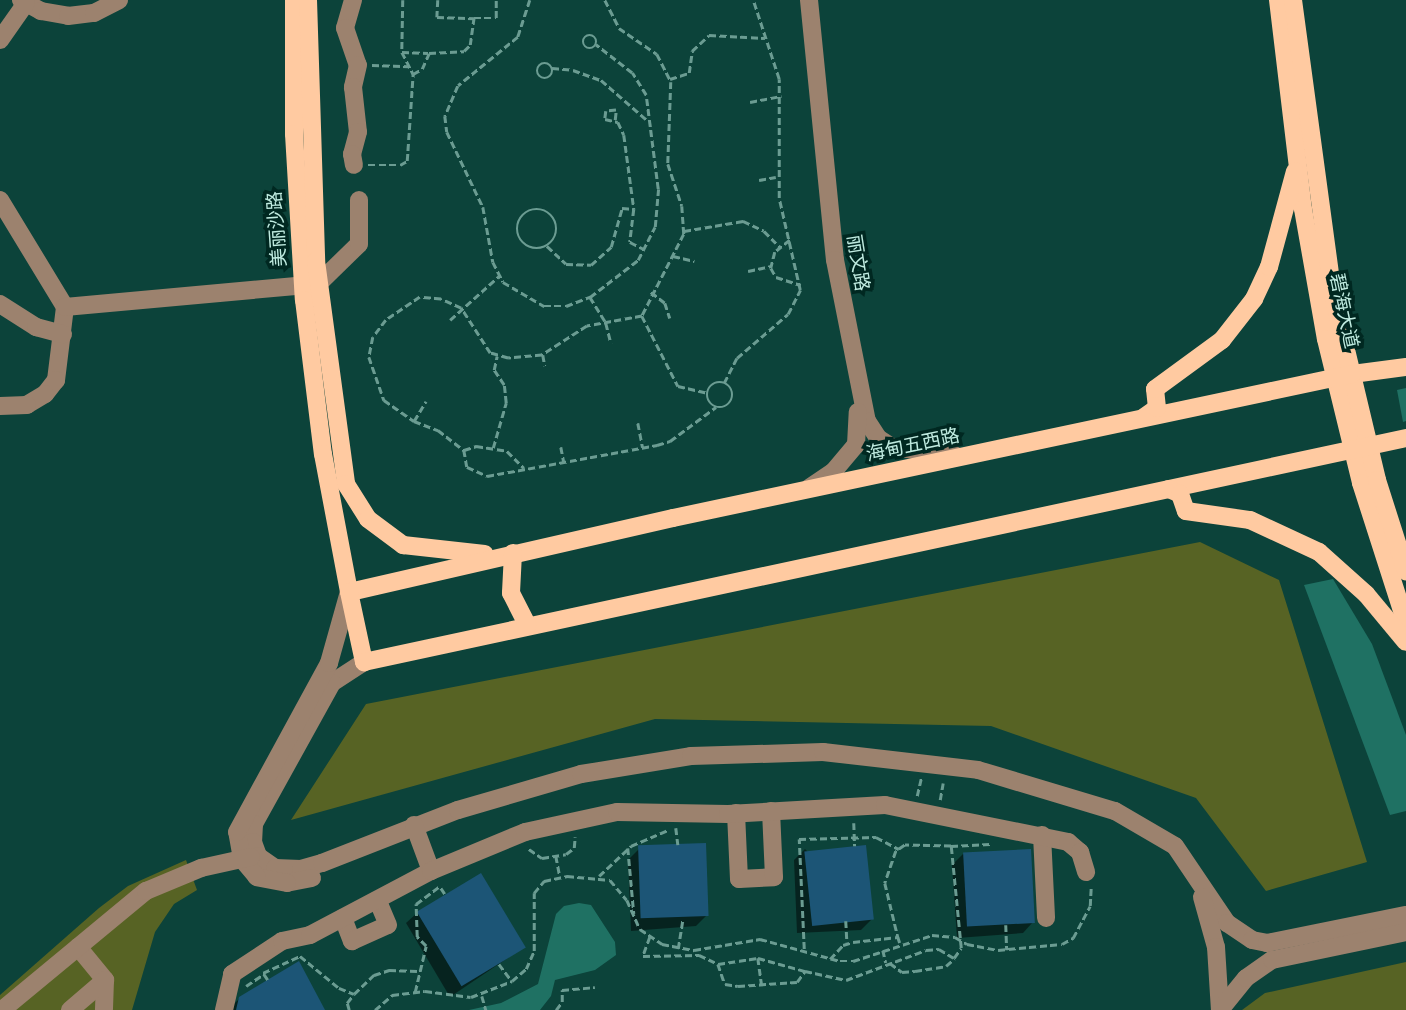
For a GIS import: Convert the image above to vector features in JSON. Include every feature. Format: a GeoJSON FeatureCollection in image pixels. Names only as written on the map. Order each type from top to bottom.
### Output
{"type":"FeatureCollection","features":[{"type":"Feature","properties":{"kind":"main road","name":"美丽沙路"},"geometry":{"type":"LineString","coordinates":[[294,0],[294,134],[331,453]]}},
{"type":"Feature","properties":{"kind":"main road","name":"美丽沙路"},"geometry":{"type":"LineString","coordinates":[[308,0],[310,285]]}},
{"type":"Feature","properties":{"kind":"main road","name":"碧海大道"},"geometry":{"type":"LineString","coordinates":[[1278,0],[1297,165],[1344,376],[1406,623]]}},
{"type":"Feature","properties":{"kind":"main road","name":"碧海大道"},"geometry":{"type":"LineString","coordinates":[[1293,0],[1317,201],[1344,376]]}},
{"type":"Feature","properties":{"kind":"main road"},"geometry":{"type":"LineString","coordinates":[[1141,418],[1157,408],[1155,389],[1222,340],[1254,299],[1269,267],[1297,165]]}},
{"type":"Feature","properties":{"kind":"main road","name":"海甸五西路"},"geometry":{"type":"LineString","coordinates":[[349,593],[510,554],[1141,418],[1344,376],[1406,367]]}},
{"type":"Feature","properties":{"kind":"main road"},"geometry":{"type":"LineString","coordinates":[[331,453],[349,593],[364,662],[1406,438]]}},
{"type":"Feature","properties":{"kind":"main road","name":"碧海大道"},"geometry":{"type":"LineString","coordinates":[[1361,447],[1406,571]]}},
{"type":"Feature","properties":{"kind":"main road"},"geometry":{"type":"LineString","coordinates":[[331,453],[351,495],[390,538],[426,550],[510,554],[511,593],[527,625]]}},
{"type":"Feature","properties":{"kind":"main road"},"geometry":{"type":"LineString","coordinates":[[1169,489],[1180,494],[1185,511],[1250,520],[1319,552],[1366,594],[1406,642]]}},
{"type":"Feature","properties":{"kind":"street"},"geometry":{"type":"LineString","coordinates":[[0,40],[24,1],[68,16],[94,13],[119,0]]}},
{"type":"Feature","properties":{"kind":"street"},"geometry":{"type":"LineString","coordinates":[[353,0],[345,28],[358,65],[353,87],[358,132],[352,154],[355,165]]}},
{"type":"Feature","properties":{"kind":"street","name":"丽文路"},"geometry":{"type":"LineString","coordinates":[[802,0],[822,213],[860,429],[856,445],[843,462],[807,490]]}},
{"type":"Feature","properties":{"kind":"street","name":"丽文路"},"geometry":{"type":"LineString","coordinates":[[808,0],[831,238],[867,421],[878,438],[892,447],[965,456]]}},
{"type":"Feature","properties":{"kind":"street"},"geometry":{"type":"LineString","coordinates":[[65,307],[310,285],[359,244],[359,200]]}},
{"type":"Feature","properties":{"kind":"street"},"geometry":{"type":"LineString","coordinates":[[0,406],[27,405],[52,386],[61,364],[65,307],[1,205]]}},
{"type":"Feature","properties":{"kind":"street"},"geometry":{"type":"LineString","coordinates":[[0,304],[36,327],[63,334]]}},
{"type":"Feature","properties":{"kind":"street"},"geometry":{"type":"LineString","coordinates":[[349,593],[330,663],[240,822],[237,841],[272,883],[304,880],[416,829],[551,782],[647,762],[757,752],[869,755],[978,770],[1086,800],[1137,821],[1175,846],[1227,923],[1252,940],[1267,943],[1406,915]]}},
{"type":"Feature","properties":{"kind":"street"},"geometry":{"type":"LineString","coordinates":[[254,862],[252,832],[263,804],[332,683],[364,662]]}},
{"type":"Feature","properties":{"kind":"street"},"geometry":{"type":"LineString","coordinates":[[416,829],[551,789],[662,767],[777,759],[922,769],[1094,810],[1135,828],[1177,860],[1209,912],[1216,947],[1220,1010],[1246,978],[1272,960],[1406,932]]}},
{"type":"Feature","properties":{"kind":"street"},"geometry":{"type":"LineString","coordinates":[[224,1010],[232,974],[282,941],[310,934],[378,901],[431,871],[525,832],[572,822],[652,810],[736,813],[846,805],[914,809],[1042,835],[1076,845],[1086,873]]}},
{"type":"Feature","properties":{"kind":"street"},"geometry":{"type":"LineString","coordinates":[[736,813],[739,879],[774,877],[771,811]]}},
{"type":"Feature","properties":{"kind":"street"},"geometry":{"type":"LineString","coordinates":[[416,829],[431,871]]}},
{"type":"Feature","properties":{"kind":"street"},"geometry":{"type":"LineString","coordinates":[[1042,835],[1046,918]]}},
{"type":"Feature","properties":{"kind":"street"},"geometry":{"type":"LineString","coordinates":[[15,1010],[119,910],[156,886],[254,862]]}},
{"type":"Feature","properties":{"kind":"street"},"geometry":{"type":"LineString","coordinates":[[343,918],[352,941],[388,925],[378,901]]}},
{"type":"Feature","properties":{"kind":"street"},"geometry":{"type":"LineString","coordinates":[[80,950],[105,980],[104,1010]]}},
{"type":"Feature","properties":{"kind":"street"},"geometry":{"type":"LineString","coordinates":[[2,1010],[80,950]]}},
{"type":"Feature","properties":{"kind":"street"},"geometry":{"type":"LineString","coordinates":[[70,1010],[105,980]]}},
{"type":"Feature","properties":{"kind":"path"},"geometry":{"type":"LineString","coordinates":[[355,165],[400,165],[407,161],[413,74],[402,52],[403,0]]}},
{"type":"Feature","properties":{"kind":"path"},"geometry":{"type":"LineString","coordinates":[[438,0],[437,17],[474,18],[495,18],[496,0]]}},
{"type":"Feature","properties":{"kind":"path"},"geometry":{"type":"LineString","coordinates":[[530,0],[518,37],[464,80],[445,116],[452,149],[483,207],[499,276],[517,294],[544,306],[566,306],[590,297],[629,271],[644,249],[654,227],[658,189],[648,104],[638,80],[596,46],[593,35],[583,38],[586,49],[596,46]]}},
{"type":"Feature","properties":{"kind":"path"},"geometry":{"type":"LineString","coordinates":[[605,0],[613,20],[657,54],[670,79],[668,164],[682,206],[684,231],[673,256],[651,292],[642,316],[678,386],[708,393],[716,407]]}},
{"type":"Feature","properties":{"kind":"path"},"geometry":{"type":"LineString","coordinates":[[724,383],[737,358],[788,314],[801,285],[777,177],[781,96],[753,0]]}},
{"type":"Feature","properties":{"kind":"path"},"geometry":{"type":"LineString","coordinates":[[402,52],[464,51],[470,45],[474,18]]}},
{"type":"Feature","properties":{"kind":"path"},"geometry":{"type":"LineString","coordinates":[[670,79],[689,73],[692,51],[709,36],[765,38]]}},
{"type":"Feature","properties":{"kind":"path"},"geometry":{"type":"LineString","coordinates":[[413,74],[422,69],[429,53]]}},
{"type":"Feature","properties":{"kind":"path"},"geometry":{"type":"LineString","coordinates":[[552,68],[549,77],[538,74],[542,64],[573,70],[601,80],[648,121]]}},
{"type":"Feature","properties":{"kind":"path"},"geometry":{"type":"LineString","coordinates":[[358,65],[409,66]]}},
{"type":"Feature","properties":{"kind":"path"},"geometry":{"type":"LineString","coordinates":[[750,102],[781,96]]}},
{"type":"Feature","properties":{"kind":"path"},"geometry":{"type":"LineString","coordinates":[[615,120],[624,135],[634,209],[630,242],[644,249]]}},
{"type":"Feature","properties":{"kind":"path"},"geometry":{"type":"LineString","coordinates":[[759,180],[777,177]]}},
{"type":"Feature","properties":{"kind":"path"},"geometry":{"type":"LineString","coordinates":[[547,246],[566,264],[591,265],[611,247],[622,208],[634,209]]}},
{"type":"Feature","properties":{"kind":"path"},"geometry":{"type":"LineString","coordinates":[[528,212],[547,212],[556,222],[556,236],[547,246],[535,249],[519,239],[519,221],[528,212]]}},
{"type":"Feature","properties":{"kind":"path"},"geometry":{"type":"LineString","coordinates":[[684,231],[701,230],[719,221],[743,221],[764,231],[780,247]]}},
{"type":"Feature","properties":{"kind":"path"},"geometry":{"type":"LineString","coordinates":[[790,240],[780,247],[772,267],[776,277],[801,285]]}},
{"type":"Feature","properties":{"kind":"path"},"geometry":{"type":"LineString","coordinates":[[673,256],[694,261]]}},
{"type":"Feature","properties":{"kind":"path"},"geometry":{"type":"LineString","coordinates":[[748,271],[772,267]]}},
{"type":"Feature","properties":{"kind":"path"},"geometry":{"type":"LineString","coordinates":[[450,320],[499,276]]}},
{"type":"Feature","properties":{"kind":"path"},"geometry":{"type":"LineString","coordinates":[[651,292],[665,303],[670,318]]}},
{"type":"Feature","properties":{"kind":"path"},"geometry":{"type":"LineString","coordinates":[[524,468],[518,458],[493,448],[464,450],[438,430],[414,421],[384,400],[369,357],[373,337],[410,300],[430,296],[461,308],[491,353],[497,356],[542,355],[587,326],[642,316]]}},
{"type":"Feature","properties":{"kind":"path"},"geometry":{"type":"LineString","coordinates":[[590,297],[606,323],[611,343]]}},
{"type":"Feature","properties":{"kind":"path"},"geometry":{"type":"LineString","coordinates":[[542,355],[545,366]]}},
{"type":"Feature","properties":{"kind":"path"},"geometry":{"type":"LineString","coordinates":[[493,448],[506,403],[504,385],[495,370],[497,356]]}},
{"type":"Feature","properties":{"kind":"path"},"geometry":{"type":"LineString","coordinates":[[464,450],[467,467],[477,473],[495,477],[524,468],[643,449],[670,440],[716,407],[724,407],[733,399],[731,387],[724,383],[712,385],[708,393]]}},
{"type":"Feature","properties":{"kind":"path"},"geometry":{"type":"LineString","coordinates":[[414,421],[426,401]]}},
{"type":"Feature","properties":{"kind":"path"},"geometry":{"type":"LineString","coordinates":[[638,423],[643,449]]}},
{"type":"Feature","properties":{"kind":"path"},"geometry":{"type":"LineString","coordinates":[[561,447],[564,463]]}},
{"type":"Feature","properties":{"kind":"path"},"geometry":{"type":"LineString","coordinates":[[914,809],[922,769]]}},
{"type":"Feature","properties":{"kind":"path"},"geometry":{"type":"LineString","coordinates":[[938,813],[945,773]]}},
{"type":"Feature","properties":{"kind":"path"},"geometry":{"type":"LineString","coordinates":[[525,832],[534,857],[556,856],[574,848],[572,822]]}},
{"type":"Feature","properties":{"kind":"path"},"geometry":{"type":"LineString","coordinates":[[599,876],[628,848],[654,833],[683,827]]}},
{"type":"Feature","properties":{"kind":"path"},"geometry":{"type":"LineString","coordinates":[[676,828],[678,845]]}},
{"type":"Feature","properties":{"kind":"path"},"geometry":{"type":"LineString","coordinates":[[854,837],[855,846]]}},
{"type":"Feature","properties":{"kind":"path"},"geometry":{"type":"LineString","coordinates":[[804,951],[799,839],[876,837],[899,849],[951,846],[960,940],[954,958],[946,966],[902,972],[888,964],[883,950]]}},
{"type":"Feature","properties":{"kind":"path"},"geometry":{"type":"LineString","coordinates":[[628,848],[635,922]]}},
{"type":"Feature","properties":{"kind":"path"},"geometry":{"type":"LineString","coordinates":[[899,849],[885,883],[900,944]]}},
{"type":"Feature","properties":{"kind":"path"},"geometry":{"type":"LineString","coordinates":[[556,856],[560,877]]}},
{"type":"Feature","properties":{"kind":"path"},"geometry":{"type":"LineString","coordinates":[[431,871],[445,894]]}},
{"type":"Feature","properties":{"kind":"path"},"geometry":{"type":"LineString","coordinates":[[374,1010],[392,995],[415,992],[459,998],[482,995],[512,981],[526,969],[534,951],[534,893],[544,881],[560,877],[599,876],[618,889],[635,922],[650,937],[678,949],[760,939],[830,959],[853,961],[932,935],[960,940],[980,948],[1007,951],[1062,944],[1073,937],[1090,906],[1086,873]]}},
{"type":"Feature","properties":{"kind":"path"},"geometry":{"type":"LineString","coordinates":[[415,992],[417,971],[426,946],[415,929],[415,905],[441,888]]}},
{"type":"Feature","properties":{"kind":"path"},"geometry":{"type":"LineString","coordinates":[[678,949],[683,918]]}},
{"type":"Feature","properties":{"kind":"path"},"geometry":{"type":"LineString","coordinates":[[846,921],[848,944]]}},
{"type":"Feature","properties":{"kind":"path"},"geometry":{"type":"LineString","coordinates":[[1006,925],[1007,951]]}},
{"type":"Feature","properties":{"kind":"path"},"geometry":{"type":"LineString","coordinates":[[650,937],[643,956],[699,955],[718,964],[758,958],[846,980],[939,949],[954,958]]}},
{"type":"Feature","properties":{"kind":"path"},"geometry":{"type":"LineString","coordinates":[[830,959],[848,944],[898,937]]}},
{"type":"Feature","properties":{"kind":"path"},"geometry":{"type":"LineString","coordinates":[[264,974],[300,956],[339,988],[354,994]]}},
{"type":"Feature","properties":{"kind":"path"},"geometry":{"type":"LineString","coordinates":[[758,958],[762,986]]}},
{"type":"Feature","properties":{"kind":"path"},"geometry":{"type":"LineString","coordinates":[[253,959],[268,980]]}},
{"type":"Feature","properties":{"kind":"path"},"geometry":{"type":"LineString","coordinates":[[499,964],[512,981]]}},
{"type":"Feature","properties":{"kind":"path"},"geometry":{"type":"LineString","coordinates":[[718,964],[725,984],[762,986],[797,982],[805,971]]}},
{"type":"Feature","properties":{"kind":"path"},"geometry":{"type":"LineString","coordinates":[[349,1010],[347,1003],[374,975],[389,970],[417,971]]}},
{"type":"Feature","properties":{"kind":"path"},"geometry":{"type":"LineString","coordinates":[[556,1010],[562,1002],[562,990],[595,986]]}},
{"type":"Feature","properties":{"kind":"path"},"geometry":{"type":"LineString","coordinates":[[482,995],[486,1010]]}},
{"type":"Feature","properties":{"kind":"shaded area"},"geometry":{"type":"Polygon","coordinates":[[[1406,388],[1406,421],[1403,422],[1397,390],[1406,388]]]}},
{"type":"Feature","properties":{"kind":"shaded area"},"geometry":{"type":"Polygon","coordinates":[[[1200,542],[1279,580],[1367,862],[1266,891],[1196,798],[991,726],[655,719],[291,820],[366,704],[1200,542]]]}},
{"type":"Feature","properties":{"kind":"shaded area"},"geometry":{"type":"Polygon","coordinates":[[[1333,579],[1372,644],[1406,735],[1406,811],[1390,815],[1304,585],[1333,579]]]}},
{"type":"Feature","properties":{"kind":"shaded area"},"geometry":{"type":"Polygon","coordinates":[[[186,860],[197,890],[174,904],[155,932],[132,1010],[0,1010],[0,995],[99,908],[128,886],[186,860]]]}},
{"type":"Feature","properties":{"kind":"shaded area"},"geometry":{"type":"Polygon","coordinates":[[[579,903],[591,905],[615,942],[616,955],[595,970],[555,980],[551,996],[540,1010],[469,1010],[501,1003],[538,984],[556,914],[564,906],[579,903]]]}},
{"type":"Feature","properties":{"kind":"shaded area"},"geometry":{"type":"Polygon","coordinates":[[[1406,962],[1406,1010],[1242,1010],[1265,993],[1406,962]]]}},
{"type":"Feature","properties":{"kind":"building"},"geometry":{"type":"Polygon","coordinates":[[[706,843],[709,916],[641,918],[638,845],[706,843]]]}},
{"type":"Feature","properties":{"kind":"building"},"geometry":{"type":"Polygon","coordinates":[[[866,845],[874,920],[812,926],[804,851],[866,845]]]}},
{"type":"Feature","properties":{"kind":"building"},"geometry":{"type":"Polygon","coordinates":[[[1031,849],[1035,923],[967,926],[963,853],[1031,849]]]}},
{"type":"Feature","properties":{"kind":"building"},"geometry":{"type":"Polygon","coordinates":[[[481,873],[526,948],[462,986],[417,912],[481,873]]]}},
{"type":"Feature","properties":{"kind":"building"},"geometry":{"type":"Polygon","coordinates":[[[299,961],[325,1010],[236,1010],[239,997],[299,961]]]}}]}
